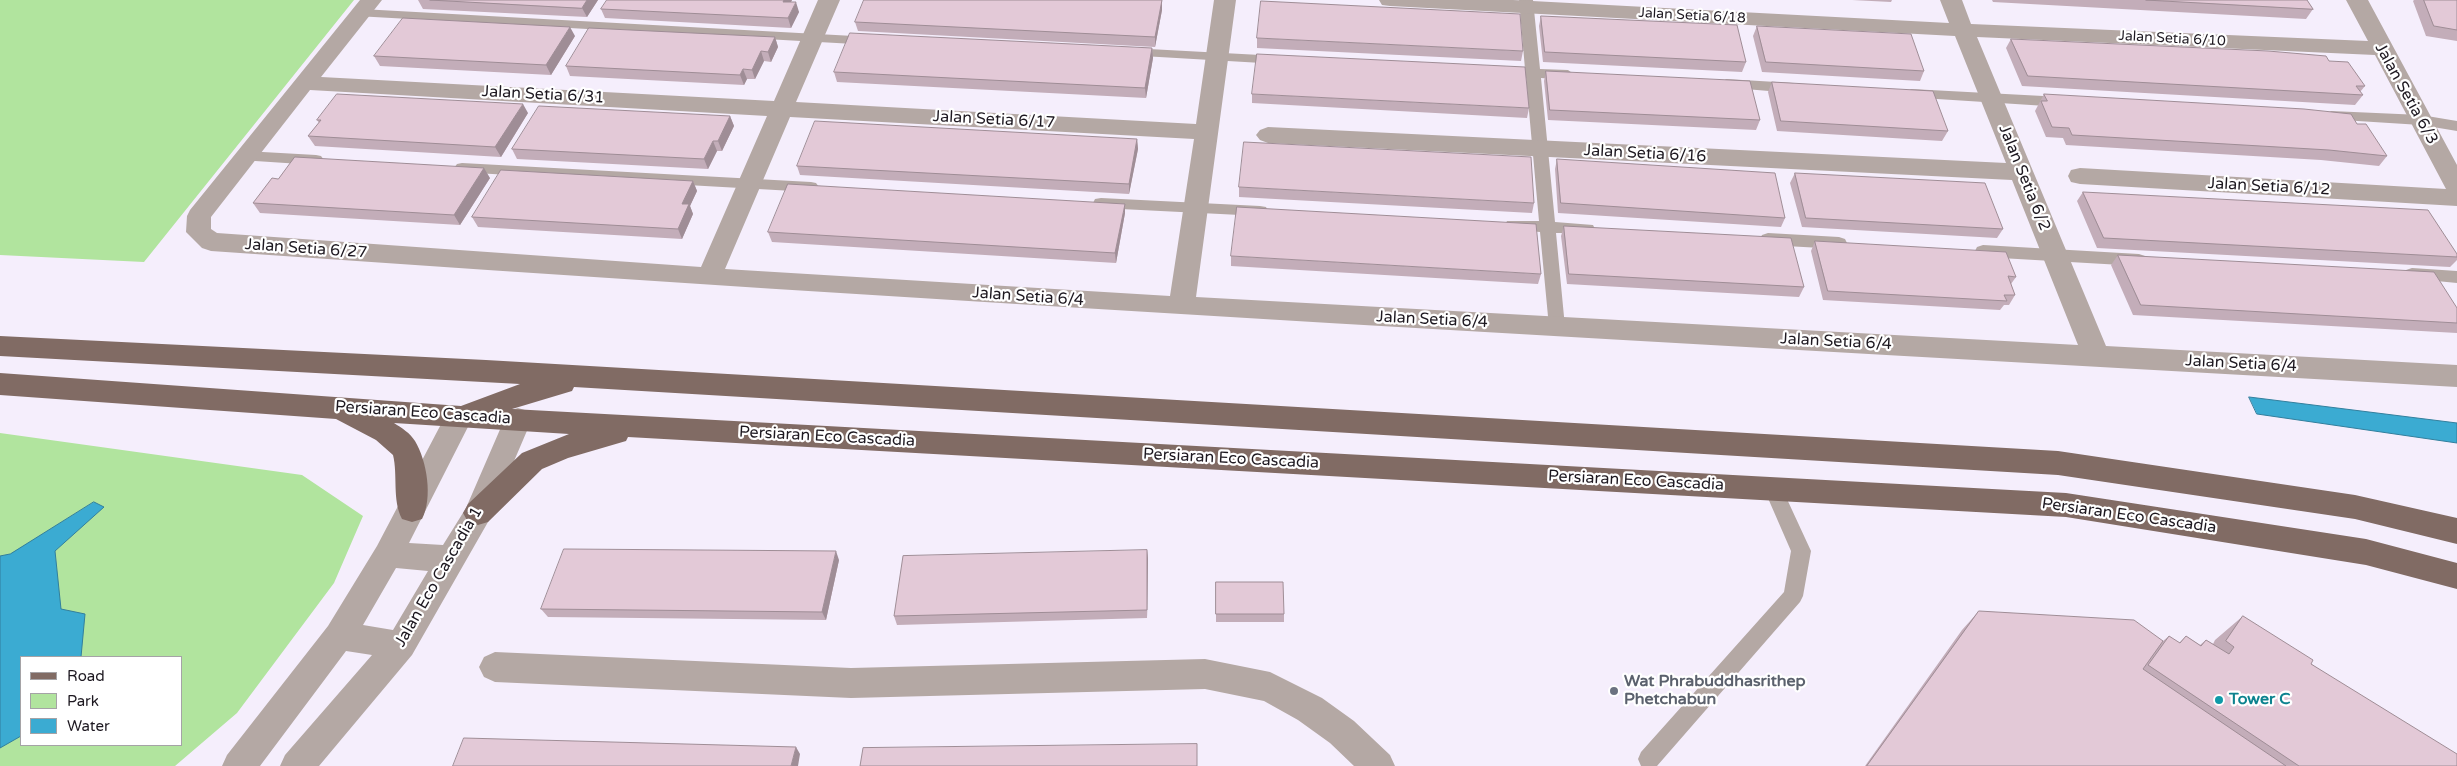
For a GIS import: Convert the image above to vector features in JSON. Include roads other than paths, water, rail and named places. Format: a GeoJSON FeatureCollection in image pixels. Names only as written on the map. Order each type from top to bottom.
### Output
{"type":"FeatureCollection","features":[{"type":"Feature","properties":{"kind":"main road"},"geometry":{"type":"LineString","coordinates":[[0,346],[432,368],[2058,463],[2355,507],[2457,530]]}},
{"type":"Feature","properties":{"kind":"main road"},"geometry":{"type":"LineString","coordinates":[[432,368],[474,379],[511,410],[572,381],[624,379]]}},
{"type":"Feature","properties":{"kind":"main road","name":"Persiaran Eco Cascadia"},"geometry":{"type":"LineString","coordinates":[[0,384],[459,417],[511,410],[650,427],[2066,505],[2366,552],[2457,576]]}},
{"type":"Feature","properties":{"kind":"main road"},"geometry":{"type":"LineString","coordinates":[[334,408],[372,425],[404,448],[411,473],[412,510]]}},
{"type":"Feature","properties":{"kind":"main road"},"geometry":{"type":"LineString","coordinates":[[478,514],[532,461],[561,448],[612,433],[650,427]]}},
{"type":"Feature","properties":{"kind":"street"},"geometry":{"type":"LineString","coordinates":[[708,277],[829,0]]}},
{"type":"Feature","properties":{"kind":"street"},"geometry":{"type":"LineString","coordinates":[[1182,306],[1225,0]]}},
{"type":"Feature","properties":{"kind":"street","name":"Jalan Setia 6/18"},"geometry":{"type":"LineString","coordinates":[[1390,0],[1526,4],[1963,30]]}},
{"type":"Feature","properties":{"kind":"street","name":"Jalan Setia 6/2"},"geometry":{"type":"LineString","coordinates":[[1951,0],[2096,355]]}},
{"type":"Feature","properties":{"kind":"street","name":"Jalan Setia 6/3"},"geometry":{"type":"LineString","coordinates":[[2356,0],[2457,187]]}},
{"type":"Feature","properties":{"kind":"street","name":"Jalan Setia 6/27"},"geometry":{"type":"LineString","coordinates":[[366,6],[199,216],[199,232],[211,242],[708,277]]}},
{"type":"Feature","properties":{"kind":"street","name":"Jalan Setia 6/10"},"geometry":{"type":"LineString","coordinates":[[1963,30],[2381,48]]}},
{"type":"Feature","properties":{"kind":"street","name":"Jalan Setia 6/31"},"geometry":{"type":"LineString","coordinates":[[305,82],[781,108]]}},
{"type":"Feature","properties":{"kind":"street","name":"Jalan Setia 6/17"},"geometry":{"type":"LineString","coordinates":[[781,108],[1207,132]]}},
{"type":"Feature","properties":{"kind":"street","name":"Jalan Setia 6/16"},"geometry":{"type":"LineString","coordinates":[[1268,135],[2022,172]]}},
{"type":"Feature","properties":{"kind":"street","name":"Jalan Setia 6/12"},"geometry":{"type":"LineString","coordinates":[[2080,176],[2457,198]]}},
{"type":"Feature","properties":{"kind":"street","name":"Jalan Setia 6/4"},"geometry":{"type":"LineString","coordinates":[[708,277],[1182,306],[2457,376]]}},
{"type":"Feature","properties":{"kind":"street","name":"Jalan Eco Cascadia 1"},"geometry":{"type":"LineString","coordinates":[[297,766],[401,646],[478,514],[511,410]]}},
{"type":"Feature","properties":{"kind":"street"},"geometry":{"type":"LineString","coordinates":[[239,766],[339,636],[388,554],[459,417]]}},
{"type":"Feature","properties":{"kind":"street"},"geometry":{"type":"LineString","coordinates":[[388,554],[452,559]]}},
{"type":"Feature","properties":{"kind":"street"},"geometry":{"type":"LineString","coordinates":[[339,636],[401,646]]}},
{"type":"Feature","properties":{"kind":"street"},"geometry":{"type":"LineString","coordinates":[[495,667],[851,683],[1205,674],[1270,687],[1310,709],[1342,732],[1378,766]]}},
{"type":"Feature","properties":{"kind":"lane"},"geometry":{"type":"LineString","coordinates":[[1526,4],[1557,327]]}},
{"type":"Feature","properties":{"kind":"lane"},"geometry":{"type":"LineString","coordinates":[[366,6],[813,38],[882,41]]}},
{"type":"Feature","properties":{"kind":"lane"},"geometry":{"type":"LineString","coordinates":[[1118,52],[1296,61]]}},
{"type":"Feature","properties":{"kind":"lane"},"geometry":{"type":"LineString","coordinates":[[1483,71],[1582,76]]}},
{"type":"Feature","properties":{"kind":"lane"},"geometry":{"type":"LineString","coordinates":[[1711,83],[1809,88]]}},
{"type":"Feature","properties":{"kind":"lane"},"geometry":{"type":"LineString","coordinates":[[1895,93],[2079,102]]}},
{"type":"Feature","properties":{"kind":"lane"},"geometry":{"type":"LineString","coordinates":[[2313,115],[2421,120],[2457,126]]}},
{"type":"Feature","properties":{"kind":"lane"},"geometry":{"type":"LineString","coordinates":[[245,156],[334,161]]}},
{"type":"Feature","properties":{"kind":"lane"},"geometry":{"type":"LineString","coordinates":[[442,167],[828,188]]}},
{"type":"Feature","properties":{"kind":"lane"},"geometry":{"type":"LineString","coordinates":[[1086,202],[1274,212]]}},
{"type":"Feature","properties":{"kind":"lane"},"geometry":{"type":"LineString","coordinates":[[1499,224],[1607,230]]}},
{"type":"Feature","properties":{"kind":"lane"},"geometry":{"type":"LineString","coordinates":[[1755,238],[1852,244]]}},
{"type":"Feature","properties":{"kind":"lane"},"geometry":{"type":"LineString","coordinates":[[1969,250],[2154,260]]}},
{"type":"Feature","properties":{"kind":"lane"},"geometry":{"type":"LineString","coordinates":[[2398,274],[2457,277]]}},
{"type":"Feature","properties":{"kind":"lane"},"geometry":{"type":"LineString","coordinates":[[1649,759],[1793,596],[1801,551],[1773,489]]}},
{"type":"Feature","properties":{"kind":"water"},"geometry":{"type":"Polygon","coordinates":[[[2249,397],[2457,423],[2457,443],[2257,414],[2249,397]]]}},
{"type":"Feature","properties":{"kind":"water"},"geometry":{"type":"Polygon","coordinates":[[[94,502],[104,507],[55,551],[61,609],[85,614],[81,656],[20,656],[20,737],[0,748],[0,556],[10,554],[94,502]]]}},
{"type":"Feature","properties":{"kind":"place","name":"Wat Phrabuddhasrithep Phetchabun"},"geometry":{"type":"Point","coordinates":[1614,691]}},
{"type":"Feature","properties":{"kind":"place","name":"Tower C"},"geometry":{"type":"Point","coordinates":[2219,700]}}]}
